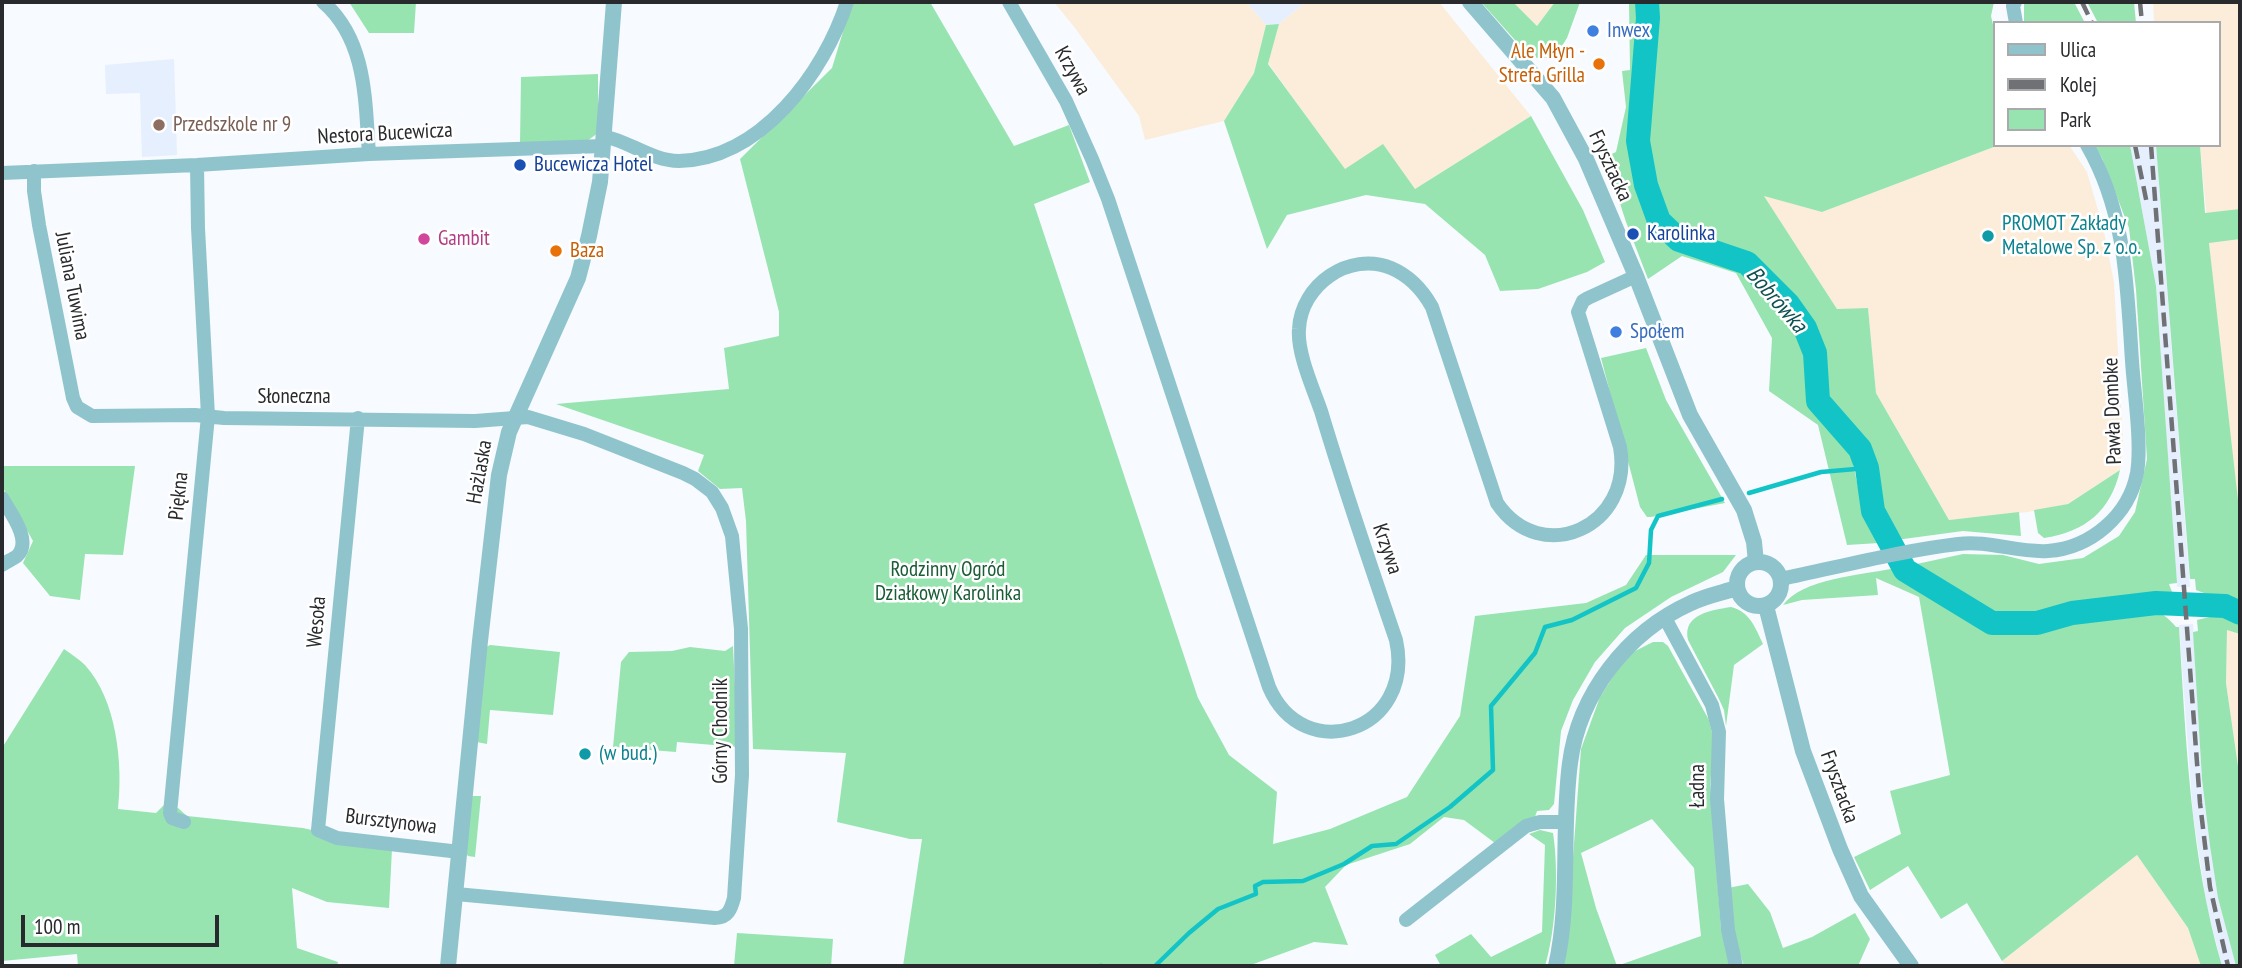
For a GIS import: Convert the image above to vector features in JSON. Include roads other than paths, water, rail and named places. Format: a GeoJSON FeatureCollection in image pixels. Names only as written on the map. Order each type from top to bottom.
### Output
{"type":"FeatureCollection","features":[{"type":"Feature","properties":{"kind":"street"},"geometry":{"type":"LineString","coordinates":[[323,2],[345,26],[356,51],[365,89],[369,154]]}},
{"type":"Feature","properties":{"kind":"street","name":"Hażlaska"},"geometry":{"type":"LineString","coordinates":[[448,966],[495,501],[504,450],[514,418],[578,278],[600,182],[614,2]]}},
{"type":"Feature","properties":{"kind":"street"},"geometry":{"type":"LineString","coordinates":[[603,141],[620,139],[657,157],[677,161],[704,158],[743,144],[803,89],[839,26],[847,2]]}},
{"type":"Feature","properties":{"kind":"street","name":"Krzywa"},"geometry":{"type":"LineString","coordinates":[[1009,2],[1066,100],[1100,179],[1269,687],[1279,706],[1304,726],[1340,730],[1353,728],[1371,719],[1380,712],[1392,695],[1400,664],[1396,640],[1346,492],[1299,339],[1303,308],[1314,289],[1338,271],[1367,264],[1389,267],[1416,283],[1432,307],[1497,503],[1520,525],[1539,532],[1559,534],[1584,528],[1605,512],[1615,497],[1622,471],[1620,447],[1578,312],[1588,298],[1636,276]]}},
{"type":"Feature","properties":{"kind":"street","name":"Frysztacka"},"geometry":{"type":"LineString","coordinates":[[1470,2],[1553,98],[1586,159],[1636,276],[1690,415],[1744,510],[1754,542],[1756,562]]}},
{"type":"Feature","properties":{"kind":"street"},"geometry":{"type":"LineString","coordinates":[[2015,2],[2013,6],[2016,21]]}},
{"type":"Feature","properties":{"kind":"street","name":"Nestora Bucewicza"},"geometry":{"type":"LineString","coordinates":[[2,173],[197,165],[603,141]]}},
{"type":"Feature","properties":{"kind":"street","name":"Pawła Dombke"},"geometry":{"type":"LineString","coordinates":[[1781,579],[1959,544],[1973,543],[2029,551],[2049,551],[2075,546],[2100,533],[2120,511],[2137,470],[2125,259],[2117,214],[2102,170],[2088,147]]}},
{"type":"Feature","properties":{"kind":"street","name":"Piękna"},"geometry":{"type":"LineString","coordinates":[[184,822],[172,818],[170,813],[208,416],[197,165]]}},
{"type":"Feature","properties":{"kind":"street","name":"Juliana Tuwima"},"geometry":{"type":"LineString","coordinates":[[34,171],[39,225],[72,398],[77,407]]}},
{"type":"Feature","properties":{"kind":"street","name":"Słoneczna"},"geometry":{"type":"LineString","coordinates":[[77,407],[92,416],[475,421],[514,418]]}},
{"type":"Feature","properties":{"kind":"street","name":"Górny Chodnik"},"geometry":{"type":"LineString","coordinates":[[456,894],[715,918],[722,918],[729,913],[734,898],[742,775],[741,629],[735,554],[722,508],[704,485],[683,473],[583,434],[528,417],[514,418]]}},
{"type":"Feature","properties":{"kind":"street","name":"Wesoła"},"geometry":{"type":"LineString","coordinates":[[318,830],[358,418]]}},
{"type":"Feature","properties":{"kind":"street"},"geometry":{"type":"LineString","coordinates":[[2,498],[22,536],[23,544],[19,555],[2,565]]}},
{"type":"Feature","properties":{"kind":"street"},"geometry":{"type":"LineString","coordinates":[[1756,562],[1774,567],[1781,579],[1782,585],[1777,598],[1766,606],[1751,605],[1744,601],[1737,588],[1739,574],[1743,568],[1756,562]]}},
{"type":"Feature","properties":{"kind":"street"},"geometry":{"type":"LineString","coordinates":[[1556,966],[1563,929],[1570,763],[1578,729],[1587,707],[1614,661],[1633,642],[1692,602],[1737,588]]}},
{"type":"Feature","properties":{"kind":"street","name":"Frysztacka"},"geometry":{"type":"LineString","coordinates":[[1766,606],[1803,751],[1840,849],[1861,896],[1911,966]]}},
{"type":"Feature","properties":{"kind":"street","name":"Ładna"},"geometry":{"type":"LineString","coordinates":[[1665,618],[1712,705],[1719,732],[1717,799],[1728,930],[1737,966]]}},
{"type":"Feature","properties":{"kind":"street"},"geometry":{"type":"LineString","coordinates":[[1406,920],[1526,826],[1540,822],[1567,822]]}},
{"type":"Feature","properties":{"kind":"street","name":"Bursztynowa"},"geometry":{"type":"LineString","coordinates":[[318,830],[337,838],[460,852]]}},
{"type":"Feature","properties":{"kind":"waterway","name":"Bobrówka"},"geometry":{"type":"LineString","coordinates":[[1647,2],[1638,141],[1646,185],[1659,221],[1679,240],[1747,263],[1788,304],[1805,328],[1815,353],[1818,401],[1860,449],[1867,468],[1873,511],[1905,570],[1992,623],[2037,623],[2072,613],[2156,603],[2225,606],[2240,613]]}},
{"type":"Feature","properties":{"kind":"waterway"},"geometry":{"type":"LineString","coordinates":[[1749,493],[1821,472],[1867,468]]}},
{"type":"Feature","properties":{"kind":"waterway"},"geometry":{"type":"LineString","coordinates":[[1155,966],[1218,909],[1256,894],[1255,886],[1263,882],[1303,881],[1344,864],[1372,846],[1396,844],[1450,807],[1493,770],[1491,706],[1535,653],[1545,627],[1572,620],[1636,588],[1649,563],[1651,530],[1658,516],[1722,499]]}},
{"type":"Feature","properties":{"kind":"railway"},"geometry":{"type":"LineString","coordinates":[[2082,2],[2091,21]]}},
{"type":"Feature","properties":{"kind":"railway"},"geometry":{"type":"LineString","coordinates":[[2140,2],[2142,21]]}},
{"type":"Feature","properties":{"kind":"railway"},"geometry":{"type":"LineString","coordinates":[[2135,147],[2147,204]]}},
{"type":"Feature","properties":{"kind":"railway"},"geometry":{"type":"LineString","coordinates":[[2151,147],[2200,803],[2210,887],[2228,966]]}},
{"type":"Feature","properties":{"kind":"place","name":"Inwex"},"geometry":{"type":"Point","coordinates":[1593,31]}},
{"type":"Feature","properties":{"kind":"place","name":"Ale Młyn - Strefa Grilla"},"geometry":{"type":"Point","coordinates":[1599,64]}},
{"type":"Feature","properties":{"kind":"place","name":"Przedszkole nr 9"},"geometry":{"type":"Point","coordinates":[159,125]}},
{"type":"Feature","properties":{"kind":"place","name":"Bucewicza Hotel"},"geometry":{"type":"Point","coordinates":[520,165]}},
{"type":"Feature","properties":{"kind":"place","name":"Karolinka"},"geometry":{"type":"Point","coordinates":[1633,234]}},
{"type":"Feature","properties":{"kind":"place","name":"PROMOT Zakłady Metalowe Sp. z o.o."},"geometry":{"type":"Point","coordinates":[1988,236]}},
{"type":"Feature","properties":{"kind":"place","name":"Gambit"},"geometry":{"type":"Point","coordinates":[424,239]}},
{"type":"Feature","properties":{"kind":"place","name":"Baza"},"geometry":{"type":"Point","coordinates":[556,251]}},
{"type":"Feature","properties":{"kind":"place","name":"Społem"},"geometry":{"type":"Point","coordinates":[1616,332]}},
{"type":"Feature","properties":{"kind":"place","name":"(w bud.)"},"geometry":{"type":"Point","coordinates":[585,754]}},
{"type":"Feature","properties":{"kind":"park label","name":"Rodzinny Ogród Działkowy Karolinka"},"geometry":{"type":"Point","coordinates":[948,582]}}]}
